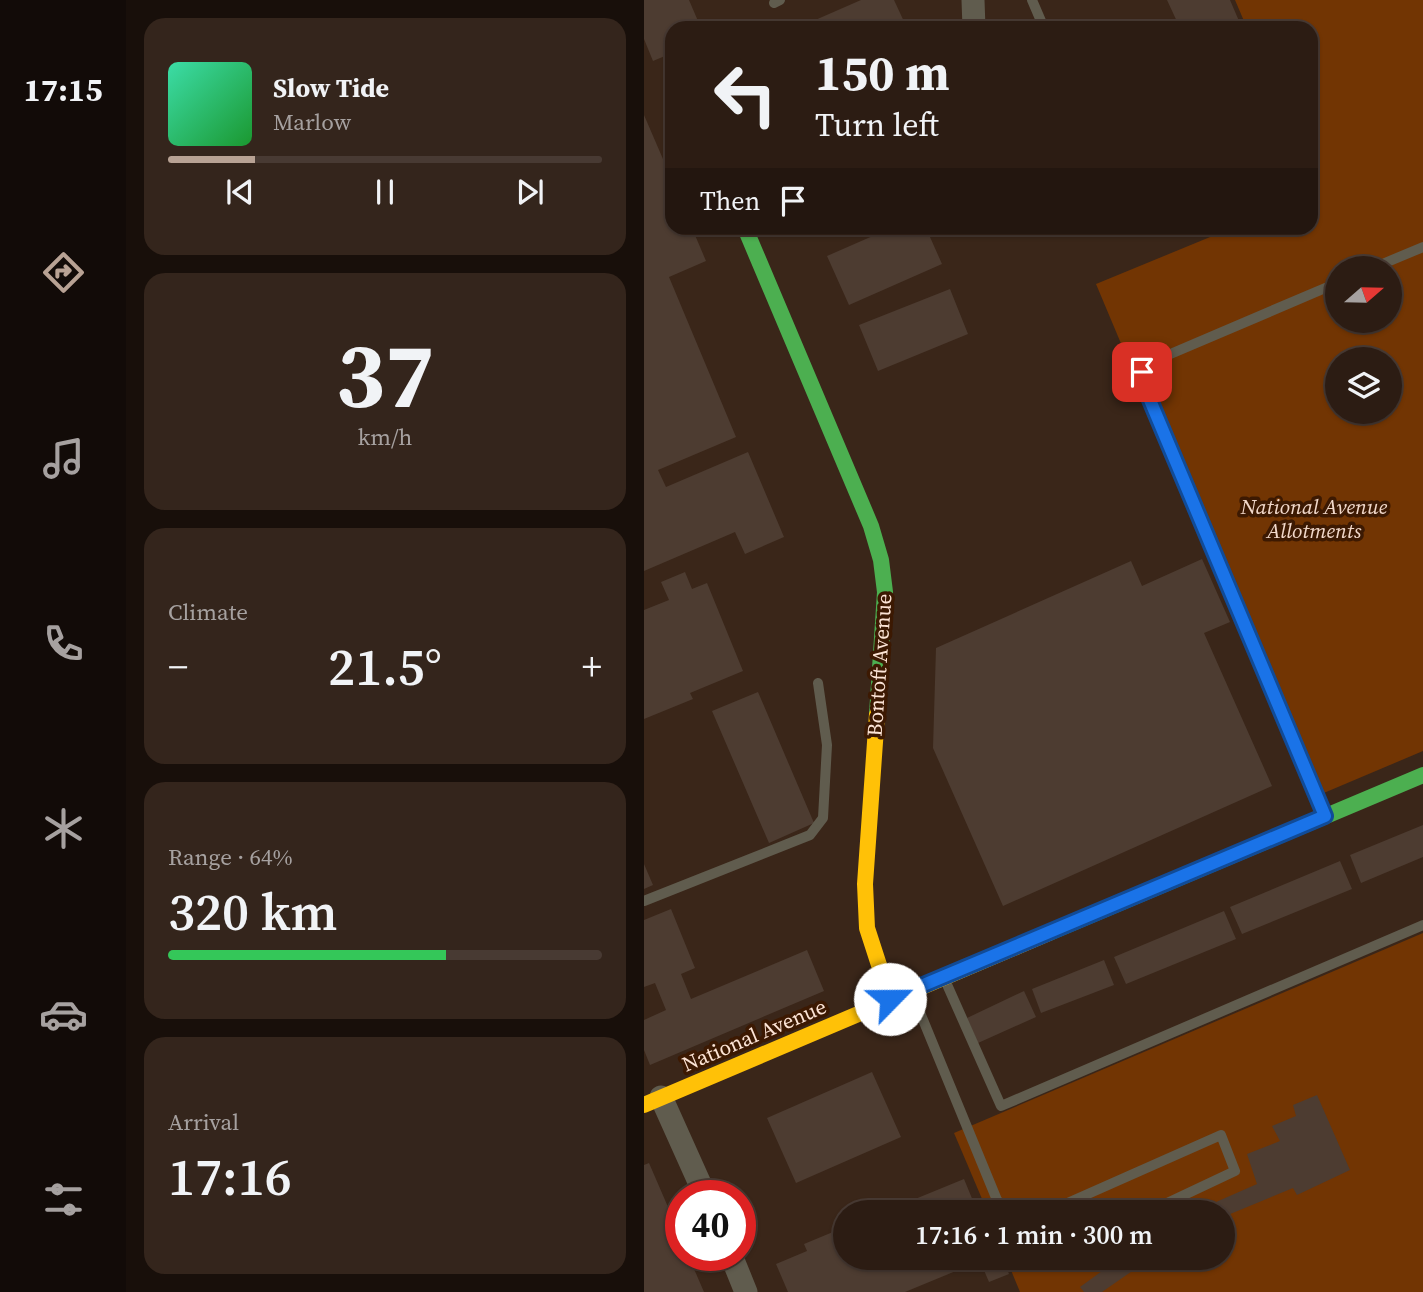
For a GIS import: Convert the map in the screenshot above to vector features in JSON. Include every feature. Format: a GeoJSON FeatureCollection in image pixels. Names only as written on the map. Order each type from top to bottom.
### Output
{"type":"FeatureCollection","features":[{"type":"Feature","properties":{"kind":"street"},"geometry":{"type":"LineString","coordinates":[[973,0],[974,21]]}},
{"type":"Feature","properties":{"kind":"street","name":"Bontoft Avenue"},"geometry":{"type":"LineString","coordinates":[[748,235],[870,526],[881,560],[885,592],[865,884],[867,928],[890,999]]}},
{"type":"Feature","properties":{"kind":"street","name":"National Avenue"},"geometry":{"type":"LineString","coordinates":[[653,1101],[1423,775]]}},
{"type":"Feature","properties":{"kind":"street"},"geometry":{"type":"LineString","coordinates":[[653,1101],[697,1180]]}},
{"type":"Feature","properties":{"kind":"street"},"geometry":{"type":"LineString","coordinates":[[737,1271],[746,1292]]}},
{"type":"Feature","properties":{"kind":"lane"},"geometry":{"type":"LineString","coordinates":[[1032,0],[1041,21]]}},
{"type":"Feature","properties":{"kind":"lane"},"geometry":{"type":"LineString","coordinates":[[1402,256],[1423,247]]}},
{"type":"Feature","properties":{"kind":"lane"},"geometry":{"type":"LineString","coordinates":[[1325,288],[1153,361],[1142,372],[1142,381],[1325,816]]}},
{"type":"Feature","properties":{"kind":"lane"},"geometry":{"type":"LineString","coordinates":[[644,901],[810,835],[823,818],[826,769],[827,745],[818,683]]}},
{"type":"Feature","properties":{"kind":"lane"},"geometry":{"type":"LineString","coordinates":[[944,977],[1001,1107],[1423,925]]}},
{"type":"Feature","properties":{"kind":"lane"},"geometry":{"type":"LineString","coordinates":[[911,991],[997,1200]]}},
{"type":"Feature","properties":{"kind":"lane"},"geometry":{"type":"LineString","coordinates":[[1074,1200],[1221,1135],[1235,1171],[1174,1200]]}},
{"type":"Feature","properties":{"kind":"green space","name":"National Avenue Allotments"},"geometry":{"type":"Polygon","coordinates":[[[1235,0],[1423,0],[1423,751],[1312,798],[1096,284],[1215,235],[1318,235],[1318,21],[1244,21],[1235,0]]]}},
{"type":"Feature","properties":{"kind":"green space"},"geometry":{"type":"Polygon","coordinates":[[[1423,933],[1423,1292],[1020,1292],[1011,1270],[1235,1270],[1235,1200],[982,1200],[954,1133],[1423,933]]]}},
{"type":"Feature","properties":{"kind":"building"},"geometry":{"type":"Polygon","coordinates":[[[644,0],[689,0],[698,21],[665,21],[665,56],[653,61],[644,39],[644,0]]]}},
{"type":"Feature","properties":{"kind":"building"},"geometry":{"type":"Polygon","coordinates":[[[861,0],[894,0],[904,21],[813,21],[861,0]]]}},
{"type":"Feature","properties":{"kind":"building"},"geometry":{"type":"Polygon","coordinates":[[[1167,0],[1230,0],[1239,21],[1177,21],[1167,0]]]}},
{"type":"Feature","properties":{"kind":"building"},"geometry":{"type":"Polygon","coordinates":[[[644,115],[665,164],[665,235],[695,235],[706,261],[669,277],[736,437],[658,470],[666,487],[748,452],[784,537],[745,554],[735,532],[644,571],[644,115]]]}},
{"type":"Feature","properties":{"kind":"building"},"geometry":{"type":"Polygon","coordinates":[[[875,235],[929,235],[942,264],[849,305],[827,256],[875,235]]]}},
{"type":"Feature","properties":{"kind":"building"},"geometry":{"type":"Polygon","coordinates":[[[950,289],[968,334],[878,371],[859,325],[950,289]]]}},
{"type":"Feature","properties":{"kind":"building"},"geometry":{"type":"Polygon","coordinates":[[[1202,559],[1230,622],[1204,633],[1272,786],[1003,906],[933,748],[936,648],[1131,561],[1142,586],[1202,559]]]}},
{"type":"Feature","properties":{"kind":"building"},"geometry":{"type":"Polygon","coordinates":[[[685,572],[692,589],[707,583],[743,671],[690,693],[693,699],[644,719],[644,610],[669,600],[661,582],[685,572]]]}},
{"type":"Feature","properties":{"kind":"building"},"geometry":{"type":"Polygon","coordinates":[[[758,692],[814,823],[769,843],[712,711],[758,692]]]}},
{"type":"Feature","properties":{"kind":"building"},"geometry":{"type":"Polygon","coordinates":[[[1423,825],[1423,857],[1361,883],[1350,855],[1423,825]]]}},
{"type":"Feature","properties":{"kind":"building"},"geometry":{"type":"Polygon","coordinates":[[[1340,861],[1352,889],[1242,934],[1230,907],[1340,861]]]}},
{"type":"Feature","properties":{"kind":"building"},"geometry":{"type":"Polygon","coordinates":[[[644,864],[653,885],[644,889],[644,864]]]}},
{"type":"Feature","properties":{"kind":"building"},"geometry":{"type":"Polygon","coordinates":[[[671,909],[695,968],[681,974],[691,999],[807,950],[824,991],[650,1065],[644,1050],[644,1020],[666,1010],[655,983],[644,987],[644,920],[671,909]]]}},
{"type":"Feature","properties":{"kind":"building"},"geometry":{"type":"Polygon","coordinates":[[[1224,911],[1236,939],[1126,984],[1114,957],[1224,911]]]}},
{"type":"Feature","properties":{"kind":"building"},"geometry":{"type":"Polygon","coordinates":[[[1104,960],[1114,985],[1041,1013],[1032,989],[1104,960]]]}},
{"type":"Feature","properties":{"kind":"building"},"geometry":{"type":"Polygon","coordinates":[[[1024,991],[1036,1017],[978,1043],[967,1018],[1024,991]]]}},
{"type":"Feature","properties":{"kind":"building"},"geometry":{"type":"Polygon","coordinates":[[[872,1072],[901,1137],[796,1183],[767,1118],[872,1072]]]}},
{"type":"Feature","properties":{"kind":"building"},"geometry":{"type":"Polygon","coordinates":[[[1317,1095],[1350,1170],[1297,1195],[1293,1188],[1235,1212],[1235,1200],[1221,1200],[1257,1184],[1247,1154],[1280,1141],[1272,1126],[1296,1116],[1293,1105],[1317,1095]]]}},
{"type":"Feature","properties":{"kind":"building"},"geometry":{"type":"Polygon","coordinates":[[[649,1163],[665,1200],[665,1271],[695,1271],[704,1292],[644,1292],[644,1165],[649,1163]]]}},
{"type":"Feature","properties":{"kind":"building"},"geometry":{"type":"Polygon","coordinates":[[[964,1179],[973,1200],[913,1200],[964,1179]]]}},
{"type":"Feature","properties":{"kind":"building"},"geometry":{"type":"Polygon","coordinates":[[[833,1232],[833,1270],[958,1270],[905,1292],[788,1292],[776,1264],[807,1251],[804,1244],[833,1232]]]}},
{"type":"Feature","properties":{"kind":"building"},"geometry":{"type":"Polygon","coordinates":[[[984,1270],[1008,1270],[1009,1274],[989,1282],[984,1270]]]}},
{"type":"Feature","properties":{"kind":"building"},"geometry":{"type":"Polygon","coordinates":[[[1103,1270],[1134,1270],[1102,1292],[1084,1292],[1080,1287],[1103,1270]]]}},
{"type":"Feature","properties":{"kind":"traffic: fast"},"geometry":{"type":"LineString","coordinates":[[748,235],[871,526],[881,560],[885,592],[877,714]]}},
{"type":"Feature","properties":{"kind":"traffic: fast"},"geometry":{"type":"LineString","coordinates":[[1049,933],[1423,775]]}},
{"type":"Feature","properties":{"kind":"traffic: slow"},"geometry":{"type":"LineString","coordinates":[[877,714],[865,884],[867,928],[890,999]]}},
{"type":"Feature","properties":{"kind":"traffic: slow"},"geometry":{"type":"LineString","coordinates":[[644,1105],[1049,933]]}},
{"type":"Feature","properties":{"kind":"route"},"geometry":{"type":"LineString","coordinates":[[890,999],[1325,816],[1142,381],[1142,372]]}}]}
